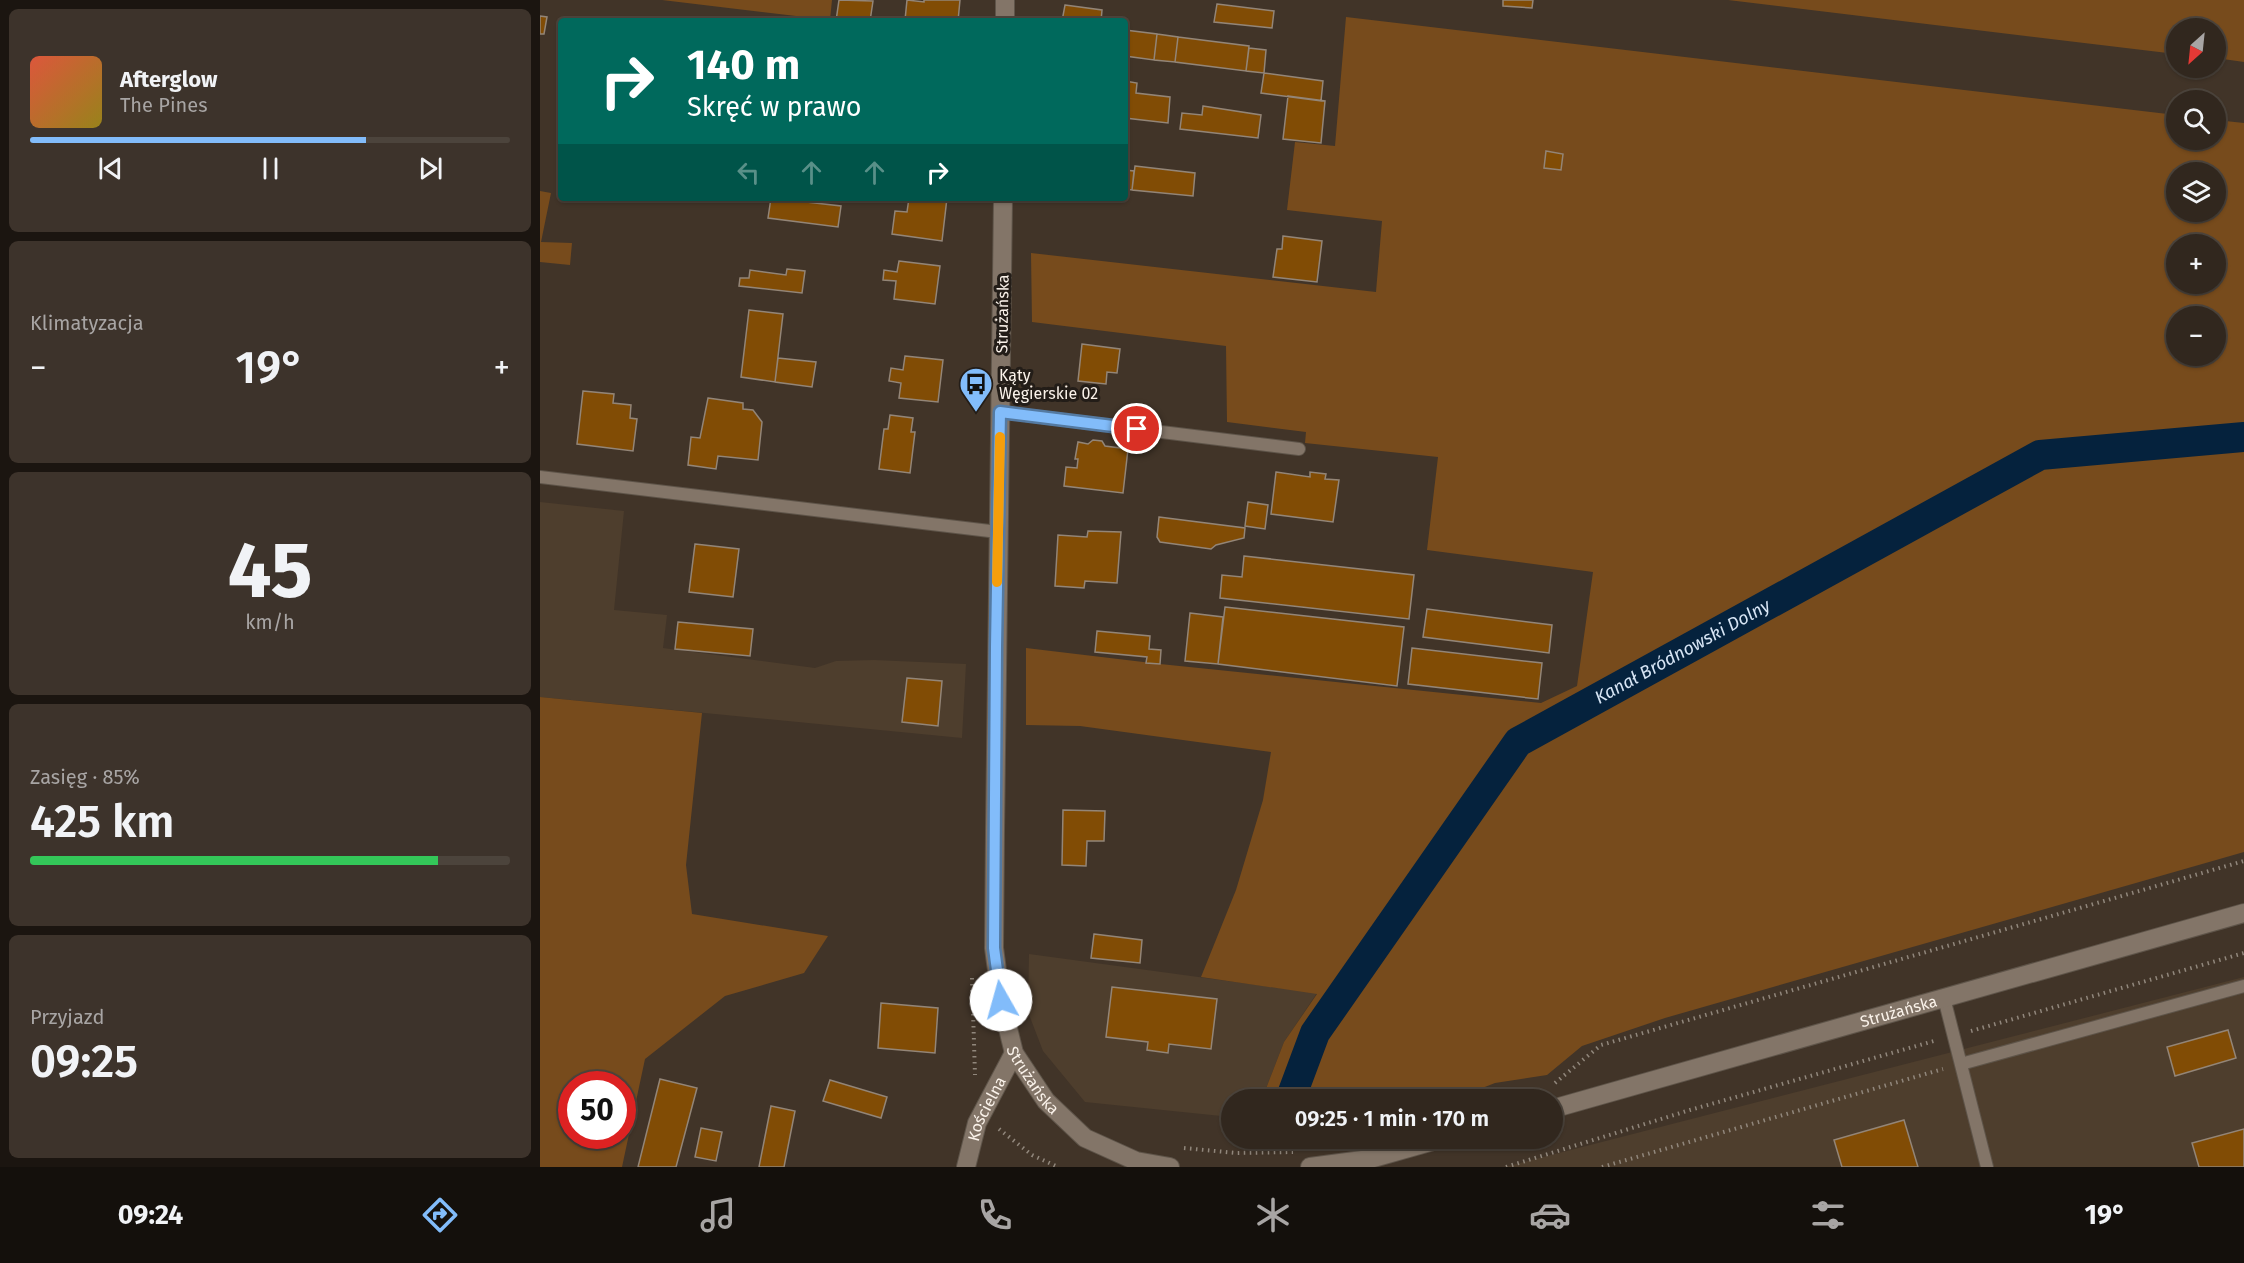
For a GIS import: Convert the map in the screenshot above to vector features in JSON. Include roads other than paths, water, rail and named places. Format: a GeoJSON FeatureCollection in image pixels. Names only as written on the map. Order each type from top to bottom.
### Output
{"type":"FeatureCollection","features":[{"type":"Feature","properties":{"kind":"main road"},"geometry":{"type":"LineString","coordinates":[[1005,0],[1005,18]]}},
{"type":"Feature","properties":{"kind":"main road","name":"Strużańska"},"geometry":{"type":"LineString","coordinates":[[1003,201],[994,948],[1001,1000],[1014,1053],[1046,1101],[1085,1138],[1136,1161],[1170,1167]]}},
{"type":"Feature","properties":{"kind":"main road","name":"Strużańska"},"geometry":{"type":"LineString","coordinates":[[1563,1106],[2244,913]]}},
{"type":"Feature","properties":{"kind":"main road","name":"Kościelna"},"geometry":{"type":"LineString","coordinates":[[966,1167],[977,1123],[1014,1053]]}},
{"type":"Feature","properties":{"kind":"main road"},"geometry":{"type":"LineString","coordinates":[[1310,1167],[1370,1159],[1405,1149]]}},
{"type":"Feature","properties":{"kind":"lane"},"geometry":{"type":"LineString","coordinates":[[1000,412],[1299,449]]}},
{"type":"Feature","properties":{"kind":"lane"},"geometry":{"type":"LineString","coordinates":[[540,477],[998,532]]}},
{"type":"Feature","properties":{"kind":"lane"},"geometry":{"type":"LineString","coordinates":[[1961,1064],[2244,986]]}},
{"type":"Feature","properties":{"kind":"lane"},"geometry":{"type":"LineString","coordinates":[[1944,998],[1987,1167]]}},
{"type":"Feature","properties":{"kind":"waterway","name":"Kanał Bródnowski Dolny"},"geometry":{"type":"LineString","coordinates":[[1294,1089],[1315,1033],[1518,742],[2040,455],[2244,437]]}},
{"type":"Feature","properties":{"kind":"place","name":"Kąty Węgierskie 02"},"geometry":{"type":"Point","coordinates":[976,413]}}]}
